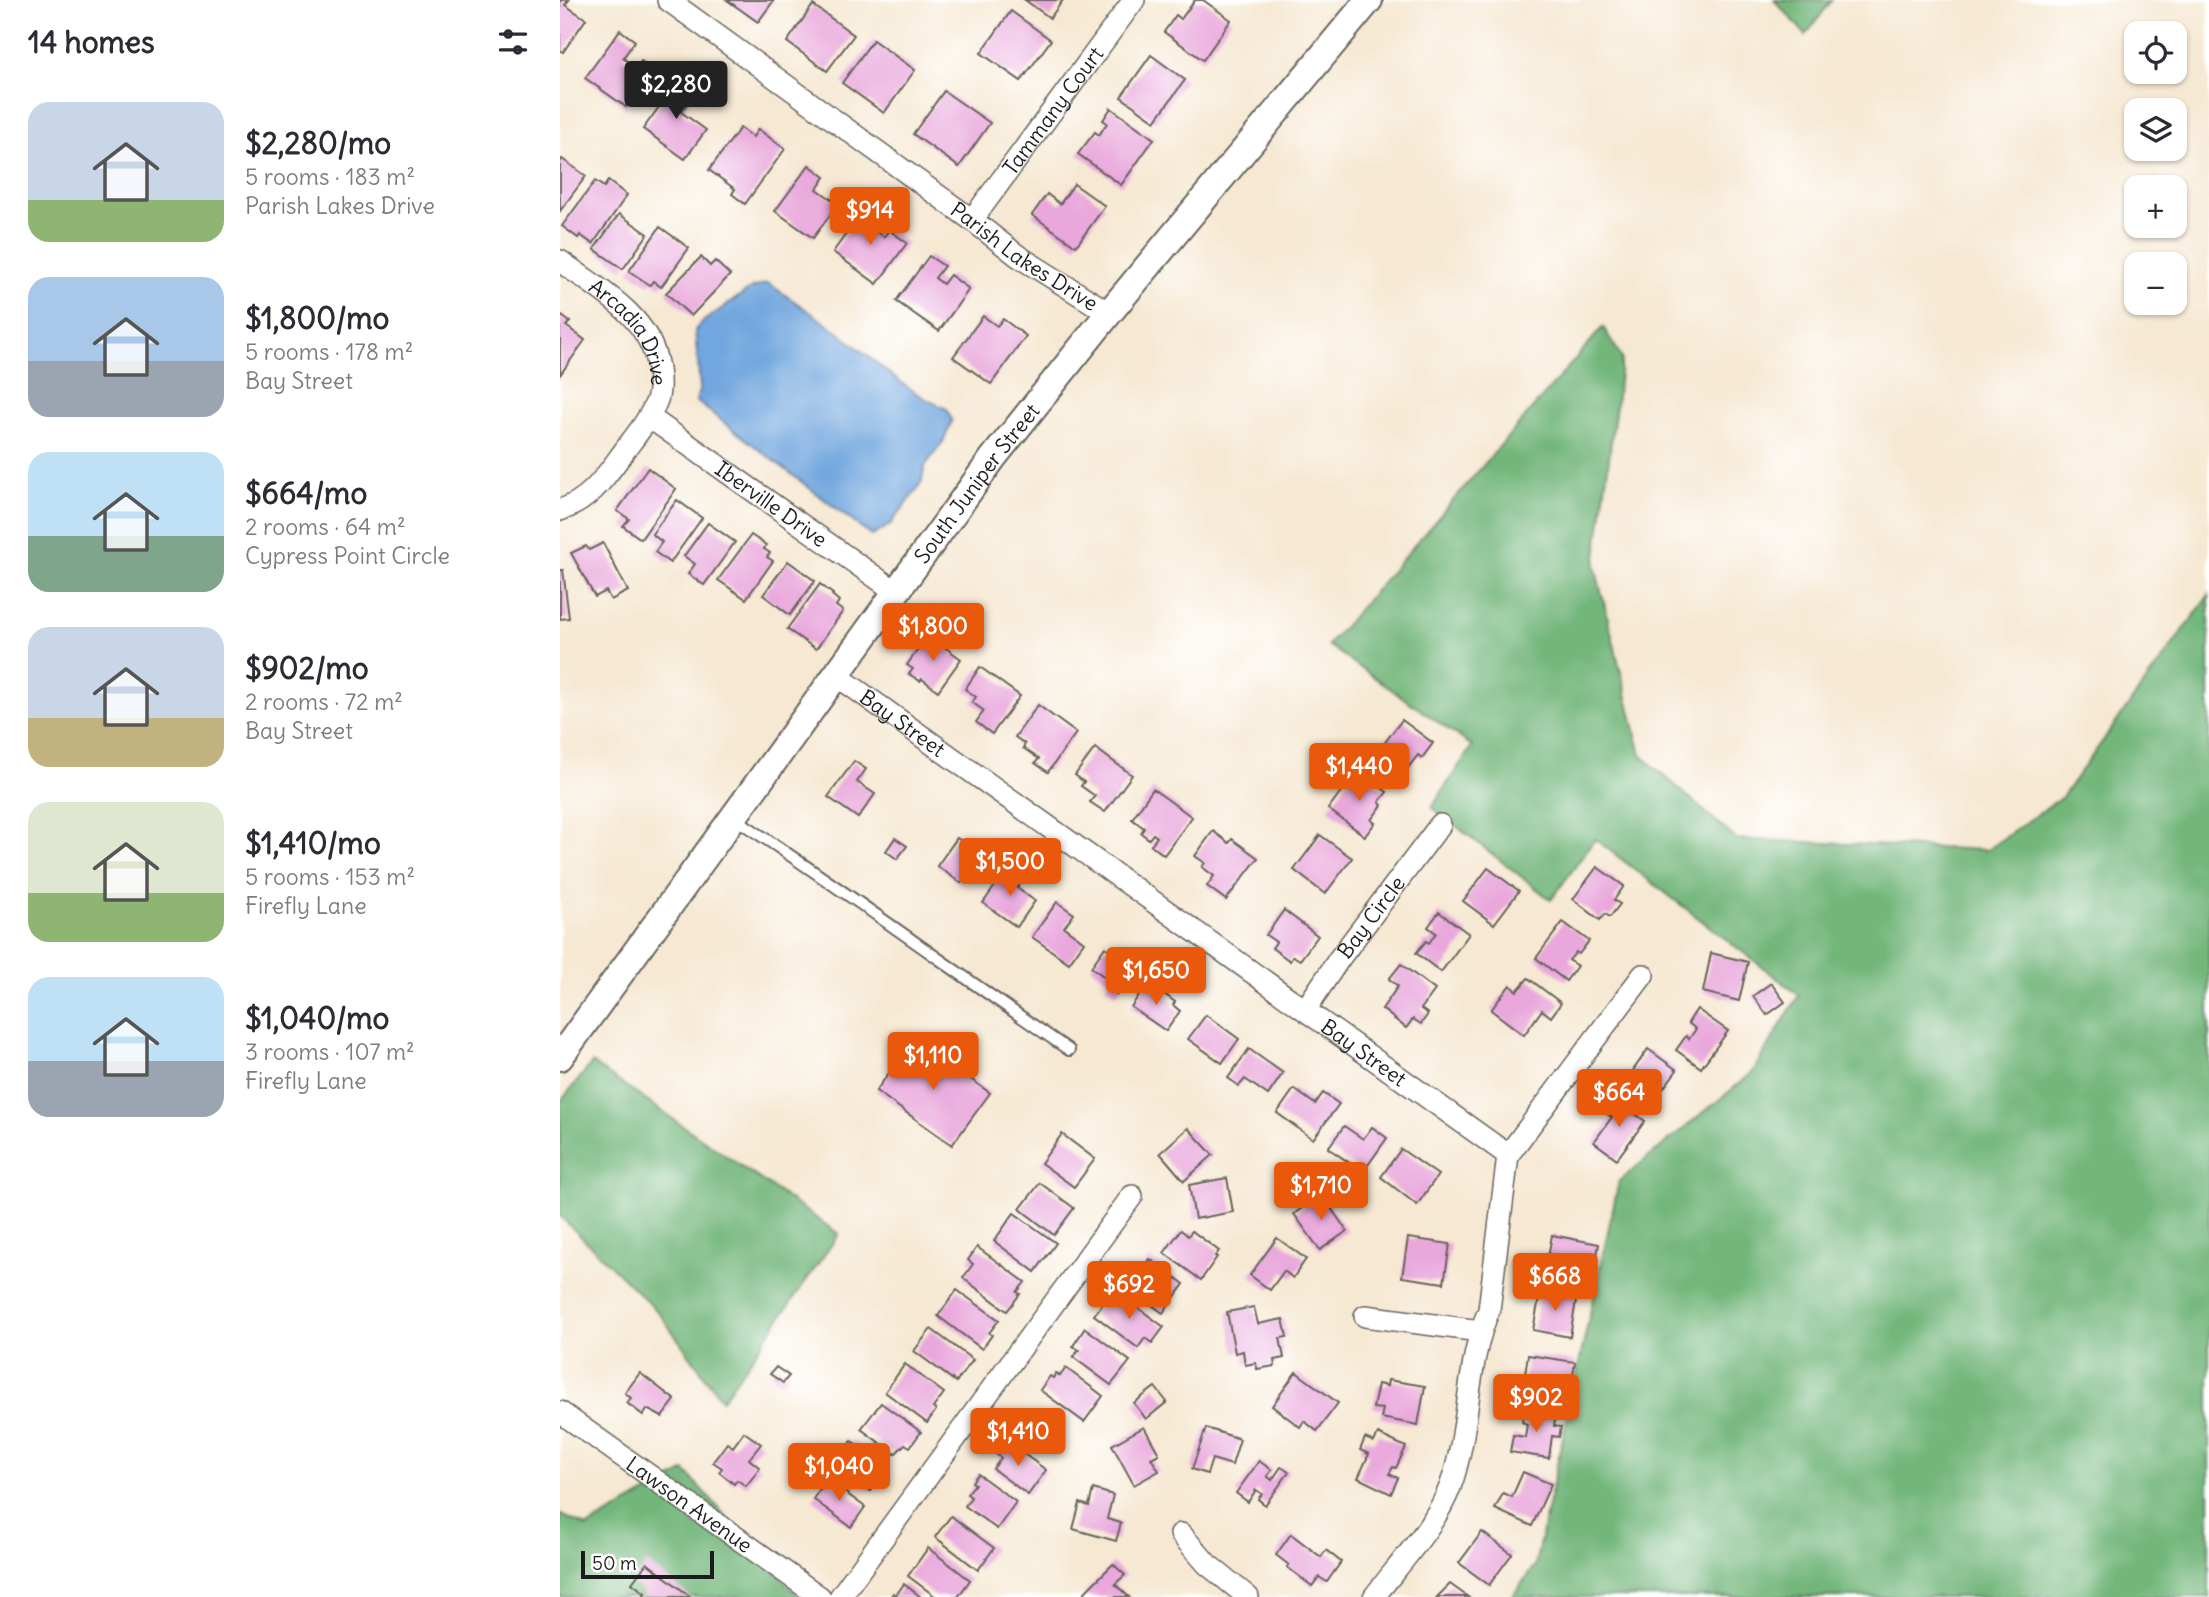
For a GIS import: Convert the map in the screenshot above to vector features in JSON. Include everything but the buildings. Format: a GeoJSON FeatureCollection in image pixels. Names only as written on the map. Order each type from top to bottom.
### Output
{"type":"FeatureCollection","features":[{"type":"Feature","properties":{"kind":"street","name":"Parish Lakes Drive"},"geometry":{"type":"LineString","coordinates":[[668,0],[1018,256],[1109,313]]}},
{"type":"Feature","properties":{"kind":"street","name":"Tammany Court"},"geometry":{"type":"LineString","coordinates":[[972,220],[1133,0]]}},
{"type":"Feature","properties":{"kind":"street","name":"South Juniper Street"},"geometry":{"type":"LineString","coordinates":[[560,1057],[993,458],[1109,313],[1369,0]]}},
{"type":"Feature","properties":{"kind":"street","name":"Arcadia Drive"},"geometry":{"type":"LineString","coordinates":[[560,261],[622,306],[640,323],[654,348],[659,374],[658,397],[649,417],[600,484],[584,498],[560,510]]}},
{"type":"Feature","properties":{"kind":"street","name":"Iberville Drive"},"geometry":{"type":"LineString","coordinates":[[649,417],[895,591]]}},
{"type":"Feature","properties":{"kind":"street","name":"Bay Street"},"geometry":{"type":"LineString","coordinates":[[836,675],[1508,1155]]}},
{"type":"Feature","properties":{"kind":"street","name":"Bay Circle"},"geometry":{"type":"LineString","coordinates":[[1305,1010],[1339,959],[1440,825]]}},
{"type":"Feature","properties":{"kind":"street"},"geometry":{"type":"LineString","coordinates":[[1374,1597],[1428,1525],[1450,1489],[1461,1450],[1480,1331],[1489,1310],[1508,1155],[1643,975]]}},
{"type":"Feature","properties":{"kind":"street"},"geometry":{"type":"LineString","coordinates":[[840,1597],[1132,1196]]}},
{"type":"Feature","properties":{"kind":"street"},"geometry":{"type":"LineString","coordinates":[[1365,1316],[1480,1331]]}},
{"type":"Feature","properties":{"kind":"street","name":"Lawson Avenue"},"geometry":{"type":"LineString","coordinates":[[560,1412],[820,1597]]}},
{"type":"Feature","properties":{"kind":"street"},"geometry":{"type":"LineString","coordinates":[[1181,1534],[1207,1564],[1248,1597]]}},
{"type":"Feature","properties":{"kind":"lane"},"geometry":{"type":"LineString","coordinates":[[733,817],[860,902],[1069,1050]]}},
{"type":"Feature","properties":{"kind":"green space"},"geometry":{"type":"Polygon","coordinates":[[[1774,0],[1832,0],[1806,35],[1774,0]]]}},
{"type":"Feature","properties":{"kind":"green space"},"geometry":{"type":"Polygon","coordinates":[[[1603,327],[1622,358],[1595,566],[1641,755],[1736,839],[1987,850],[2062,797],[2209,595],[2209,1597],[1512,1597],[1535,1565],[1619,1181],[1752,1073],[1799,995],[1595,839],[1551,900],[1432,807],[1472,746],[1328,645],[1603,327]]]}},
{"type":"Feature","properties":{"kind":"green space"},"geometry":{"type":"Polygon","coordinates":[[[592,1063],[839,1234],[722,1400],[659,1313],[560,1216],[560,1102],[592,1063]]]}},
{"type":"Feature","properties":{"kind":"green space"},"geometry":{"type":"Polygon","coordinates":[[[685,1471],[799,1597],[560,1597],[560,1514],[587,1527],[685,1471]]]}},
{"type":"Feature","properties":{"kind":"water"},"geometry":{"type":"Polygon","coordinates":[[[768,283],[907,387],[947,409],[952,421],[943,442],[925,466],[921,484],[890,525],[872,536],[696,401],[700,387],[695,330],[750,289],[768,283]]]}}]}
